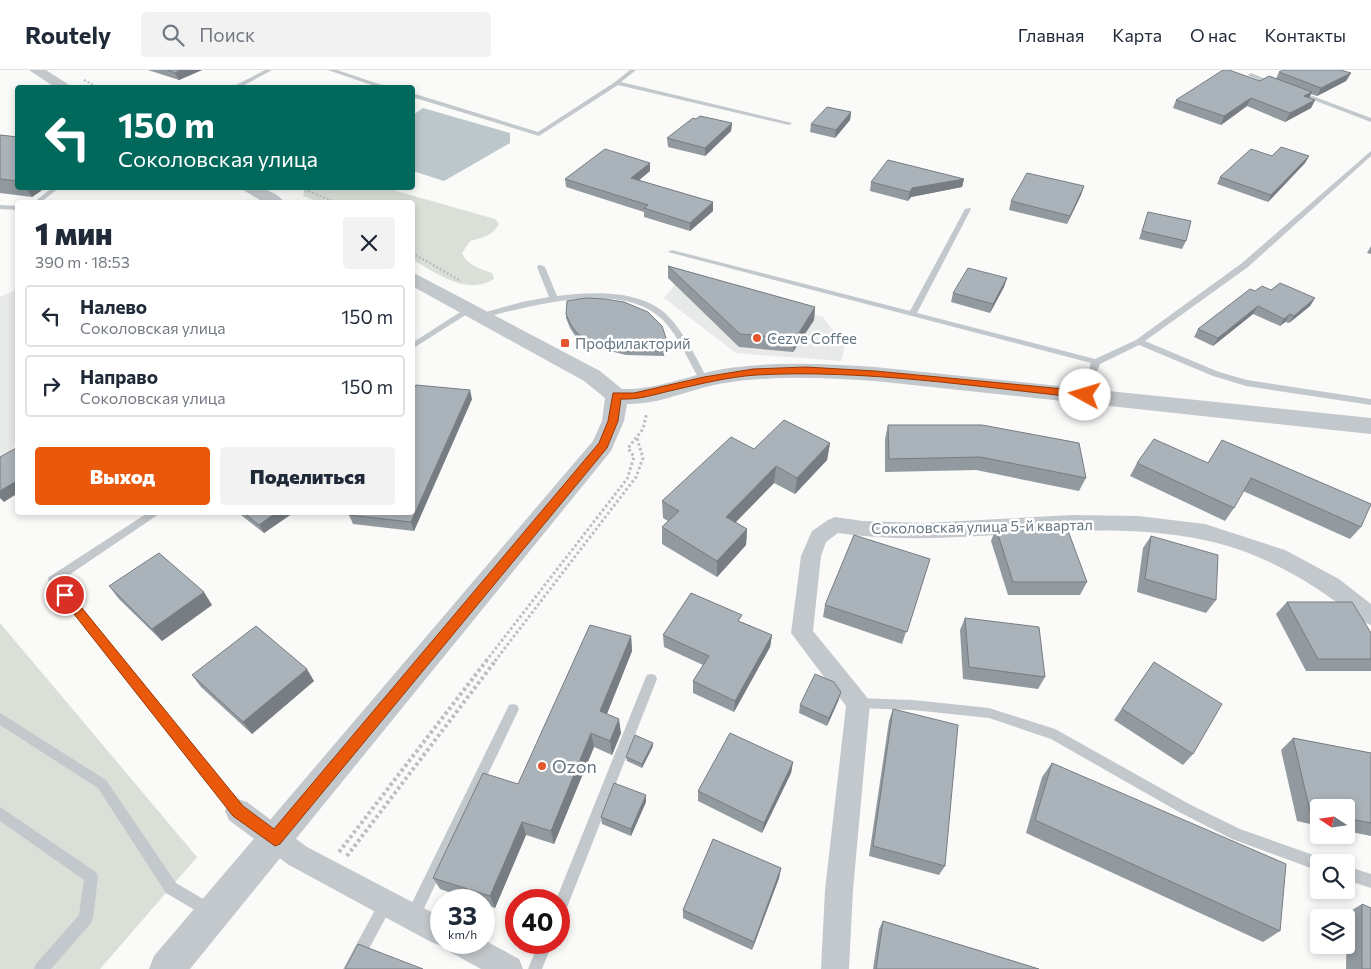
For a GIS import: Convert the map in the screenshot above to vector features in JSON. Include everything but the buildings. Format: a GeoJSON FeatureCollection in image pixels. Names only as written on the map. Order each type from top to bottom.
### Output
{"type":"FeatureCollection","features":[{"type":"Feature","properties":{"kind":"street"},"geometry":{"type":"LineString","coordinates":[[36,70],[62,85]]}},
{"type":"Feature","properties":{"kind":"street"},"geometry":{"type":"LineString","coordinates":[[252,190],[271,200]]}},
{"type":"Feature","properties":{"kind":"street"},"geometry":{"type":"LineString","coordinates":[[415,280],[592,376],[617,396],[652,393],[704,380],[753,372],[816,371],[875,374],[1371,426]]}},
{"type":"Feature","properties":{"kind":"street"},"geometry":{"type":"LineString","coordinates":[[167,969],[603,445],[613,421],[617,396]]}},
{"type":"Feature","properties":{"kind":"street","name":"Соколовская улица 5-й квартал"},"geometry":{"type":"LineString","coordinates":[[858,703],[802,633],[811,559],[819,537],[835,525],[863,529],[923,530],[1072,523],[1138,524],[1204,532],[1278,556],[1331,585],[1371,616]]}},
{"type":"Feature","properties":{"kind":"street"},"geometry":{"type":"LineString","coordinates":[[835,969],[839,890],[858,703]]}},
{"type":"Feature","properties":{"kind":"street"},"geometry":{"type":"LineString","coordinates":[[238,811],[298,856],[430,926]]}},
{"type":"Feature","properties":{"kind":"street"},"geometry":{"type":"LineString","coordinates":[[482,954],[509,969]]}},
{"type":"Feature","properties":{"kind":"lane"},"geometry":{"type":"LineString","coordinates":[[239,85],[269,70]]}},
{"type":"Feature","properties":{"kind":"lane"},"geometry":{"type":"LineString","coordinates":[[331,70],[378,85]]}},
{"type":"Feature","properties":{"kind":"lane"},"geometry":{"type":"LineString","coordinates":[[415,96],[539,134],[633,70]]}},
{"type":"Feature","properties":{"kind":"lane"},"geometry":{"type":"LineString","coordinates":[[1251,75],[1279,86]]}},
{"type":"Feature","properties":{"kind":"lane"},"geometry":{"type":"LineString","coordinates":[[616,83],[789,123]]}},
{"type":"Feature","properties":{"kind":"lane"},"geometry":{"type":"LineString","coordinates":[[1288,89],[1371,120]]}},
{"type":"Feature","properties":{"kind":"lane"},"geometry":{"type":"LineString","coordinates":[[672,252],[1096,362],[1138,342],[1245,265],[1371,153]]}},
{"type":"Feature","properties":{"kind":"lane"},"geometry":{"type":"LineString","coordinates":[[40,200],[53,190]]}},
{"type":"Feature","properties":{"kind":"lane"},"geometry":{"type":"LineString","coordinates":[[0,207],[15,208]]}},
{"type":"Feature","properties":{"kind":"lane"},"geometry":{"type":"LineString","coordinates":[[912,314],[968,209]]}},
{"type":"Feature","properties":{"kind":"lane"},"geometry":{"type":"LineString","coordinates":[[541,267],[554,299]]}},
{"type":"Feature","properties":{"kind":"lane"},"geometry":{"type":"LineString","coordinates":[[415,345],[477,313],[517,304],[554,299],[617,298],[638,303],[657,311],[670,325],[704,380]]}},
{"type":"Feature","properties":{"kind":"lane"},"geometry":{"type":"LineString","coordinates":[[1138,342],[1216,374],[1246,383],[1371,402]]}},
{"type":"Feature","properties":{"kind":"lane"},"geometry":{"type":"LineString","coordinates":[[1085,395],[1096,362]]}},
{"type":"Feature","properties":{"kind":"lane"},"geometry":{"type":"LineString","coordinates":[[152,515],[52,580],[238,811]]}},
{"type":"Feature","properties":{"kind":"lane"},"geometry":{"type":"LineString","coordinates":[[567,889],[651,679]]}},
{"type":"Feature","properties":{"kind":"lane"},"geometry":{"type":"LineString","coordinates":[[858,703],[913,705],[989,713],[1055,736],[1107,763],[1184,808],[1228,830],[1310,861]]}},
{"type":"Feature","properties":{"kind":"lane"},"geometry":{"type":"LineString","coordinates":[[413,917],[513,709]]}},
{"type":"Feature","properties":{"kind":"lane"},"geometry":{"type":"LineString","coordinates":[[0,718],[102,784],[171,888],[213,913]]}},
{"type":"Feature","properties":{"kind":"lane"},"geometry":{"type":"LineString","coordinates":[[0,813],[92,877],[86,918],[42,969]]}},
{"type":"Feature","properties":{"kind":"lane"},"geometry":{"type":"LineString","coordinates":[[1355,876],[1371,881]]}},
{"type":"Feature","properties":{"kind":"lane"},"geometry":{"type":"LineString","coordinates":[[350,969],[387,903]]}},
{"type":"Feature","properties":{"kind":"lane"},"geometry":{"type":"LineString","coordinates":[[535,969],[541,954]]}},
{"type":"Feature","properties":{"kind":"path"},"geometry":{"type":"LineString","coordinates":[[306,190],[330,200]]}},
{"type":"Feature","properties":{"kind":"path"},"geometry":{"type":"LineString","coordinates":[[329,872],[628,478],[634,458],[628,448],[638,438],[648,412]]}},
{"type":"Feature","properties":{"kind":"path"},"geometry":{"type":"LineString","coordinates":[[329,872],[636,477],[644,457],[643,448],[638,438]]}},
{"type":"Feature","properties":{"kind":"shaded area"},"geometry":{"type":"Polygon","coordinates":[[[423,108],[510,133],[510,143],[444,181],[415,172],[415,114],[423,108]]]}},
{"type":"Feature","properties":{"kind":"shaded area"},"geometry":{"type":"Polygon","coordinates":[[[304,190],[393,190],[495,219],[499,224],[496,228],[486,236],[470,241],[462,253],[471,264],[492,273],[494,279],[484,284],[463,284],[442,277],[415,261],[415,200],[314,200],[303,196],[304,190]]]}},
{"type":"Feature","properties":{"kind":"shaded area"},"geometry":{"type":"Polygon","coordinates":[[[681,277],[823,317],[845,346],[841,361],[736,353],[664,298],[681,277]]]}},
{"type":"Feature","properties":{"kind":"shaded area"},"geometry":{"type":"Polygon","coordinates":[[[15,290],[15,443],[10,459],[0,465],[0,297],[15,290]]]}},
{"type":"Feature","properties":{"kind":"shaded area"},"geometry":{"type":"Polygon","coordinates":[[[0,623],[197,857],[100,969],[0,969],[0,623]]]}},
{"type":"Feature","properties":{"kind":"place","name":"Cezve Coffee"},"geometry":{"type":"Point","coordinates":[757,338]}},
{"type":"Feature","properties":{"kind":"place","name":"Профилакторий"},"geometry":{"type":"Point","coordinates":[565,343]}},
{"type":"Feature","properties":{"kind":"place","name":"Ozon"},"geometry":{"type":"Point","coordinates":[542,766]}},
{"type":"Feature","properties":{"kind":"route"},"geometry":{"type":"LineString","coordinates":[[65,595],[238,811],[275,839],[603,445],[613,421],[617,396],[652,393],[704,380],[753,372],[806,370],[875,374],[1085,395]]}}]}
